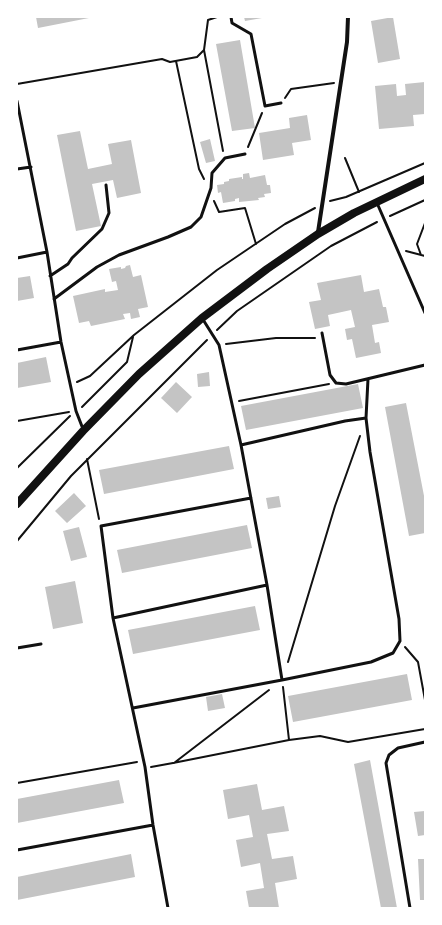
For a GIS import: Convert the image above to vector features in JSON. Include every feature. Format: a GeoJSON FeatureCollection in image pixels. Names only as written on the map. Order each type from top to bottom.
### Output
{"type":"FeatureCollection","features":[{"type":"Feature","properties":{"kind":"main road"},"geometry":{"type":"LineString","coordinates":[[17,504],[83,431],[156,358],[202,318],[267,269],[318,234],[354,212],[425,179]]}},
{"type":"Feature","properties":{"kind":"street"},"geometry":{"type":"LineString","coordinates":[[318,234],[324,203],[347,42],[348,17]]}},
{"type":"Feature","properties":{"kind":"lane"},"geometry":{"type":"LineString","coordinates":[[231,17],[232,23],[251,34],[265,106],[281,103]]}},
{"type":"Feature","properties":{"kind":"lane"},"geometry":{"type":"LineString","coordinates":[[17,101],[47,252],[61,342],[76,411],[83,431]]}},
{"type":"Feature","properties":{"kind":"lane"},"geometry":{"type":"LineString","coordinates":[[54,299],[97,267],[119,255],[191,227],[201,217],[210,191],[212,173],[225,158],[245,154]]}},
{"type":"Feature","properties":{"kind":"lane"},"geometry":{"type":"LineString","coordinates":[[17,169],[30,167]]}},
{"type":"Feature","properties":{"kind":"lane"},"geometry":{"type":"LineString","coordinates":[[50,276],[68,264],[72,258],[102,229],[110,213],[106,185]]}},
{"type":"Feature","properties":{"kind":"lane"},"geometry":{"type":"LineString","coordinates":[[376,201],[425,313]]}},
{"type":"Feature","properties":{"kind":"lane"},"geometry":{"type":"LineString","coordinates":[[17,258],[47,252]]}},
{"type":"Feature","properties":{"kind":"lane"},"geometry":{"type":"LineString","coordinates":[[202,318],[219,345],[232,402],[268,585],[282,680]]}},
{"type":"Feature","properties":{"kind":"lane"},"geometry":{"type":"LineString","coordinates":[[322,333],[330,375],[336,383],[346,384],[425,365]]}},
{"type":"Feature","properties":{"kind":"lane"},"geometry":{"type":"LineString","coordinates":[[17,350],[61,342]]}},
{"type":"Feature","properties":{"kind":"lane"},"geometry":{"type":"LineString","coordinates":[[133,708],[370,662],[393,653],[400,642],[399,619],[370,452],[366,418],[368,379]]}},
{"type":"Feature","properties":{"kind":"lane"},"geometry":{"type":"LineString","coordinates":[[241,445],[344,421],[366,418]]}},
{"type":"Feature","properties":{"kind":"lane"},"geometry":{"type":"LineString","coordinates":[[168,908],[153,825],[144,761],[113,618],[101,526],[251,498]]}},
{"type":"Feature","properties":{"kind":"lane"},"geometry":{"type":"LineString","coordinates":[[113,618],[268,585]]}},
{"type":"Feature","properties":{"kind":"lane"},"geometry":{"type":"LineString","coordinates":[[17,648],[41,644]]}},
{"type":"Feature","properties":{"kind":"lane"},"geometry":{"type":"LineString","coordinates":[[410,908],[386,763],[389,755],[398,748],[425,742]]}},
{"type":"Feature","properties":{"kind":"lane"},"geometry":{"type":"LineString","coordinates":[[17,850],[153,825]]}},
{"type":"Feature","properties":{"kind":"path"},"geometry":{"type":"LineString","coordinates":[[218,17],[208,20],[204,50],[225,158]]}},
{"type":"Feature","properties":{"kind":"path"},"geometry":{"type":"LineString","coordinates":[[17,84],[162,58],[170,62],[176,62],[197,57],[204,50]]}},
{"type":"Feature","properties":{"kind":"path"},"geometry":{"type":"LineString","coordinates":[[176,62],[199,169],[220,212],[245,208],[256,244]]}},
{"type":"Feature","properties":{"kind":"path"},"geometry":{"type":"LineString","coordinates":[[281,103],[291,89],[341,82]]}},
{"type":"Feature","properties":{"kind":"path"},"geometry":{"type":"LineString","coordinates":[[245,154],[260,121]]}},
{"type":"Feature","properties":{"kind":"path"},"geometry":{"type":"LineString","coordinates":[[345,158],[359,192]]}},
{"type":"Feature","properties":{"kind":"path"},"geometry":{"type":"LineString","coordinates":[[71,384],[90,376],[134,335],[217,270],[285,224],[324,203],[359,192],[425,163]]}},
{"type":"Feature","properties":{"kind":"path"},"geometry":{"type":"LineString","coordinates":[[17,541],[87,459],[237,311],[331,246],[425,200]]}},
{"type":"Feature","properties":{"kind":"path"},"geometry":{"type":"LineString","coordinates":[[421,255],[417,244],[425,223]]}},
{"type":"Feature","properties":{"kind":"path"},"geometry":{"type":"LineString","coordinates":[[397,249],[425,256]]}},
{"type":"Feature","properties":{"kind":"path"},"geometry":{"type":"LineString","coordinates":[[17,468],[76,411],[86,404],[127,362],[134,335]]}},
{"type":"Feature","properties":{"kind":"path"},"geometry":{"type":"LineString","coordinates":[[219,345],[276,338],[323,338]]}},
{"type":"Feature","properties":{"kind":"path"},"geometry":{"type":"LineString","coordinates":[[232,402],[336,383]]}},
{"type":"Feature","properties":{"kind":"path"},"geometry":{"type":"LineString","coordinates":[[17,421],[76,411]]}},
{"type":"Feature","properties":{"kind":"path"},"geometry":{"type":"LineString","coordinates":[[290,740],[282,680],[335,506],[366,418]]}},
{"type":"Feature","properties":{"kind":"path"},"geometry":{"type":"LineString","coordinates":[[87,459],[101,526]]}},
{"type":"Feature","properties":{"kind":"path"},"geometry":{"type":"LineString","coordinates":[[400,642],[418,662],[425,700]]}},
{"type":"Feature","properties":{"kind":"path"},"geometry":{"type":"LineString","coordinates":[[173,763],[282,680]]}},
{"type":"Feature","properties":{"kind":"path"},"geometry":{"type":"LineString","coordinates":[[145,768],[290,740],[320,736],[348,742],[425,729]]}},
{"type":"Feature","properties":{"kind":"path"},"geometry":{"type":"LineString","coordinates":[[17,783],[144,761]]}},
{"type":"Feature","properties":{"kind":"building"},"geometry":{"type":"Polygon","coordinates":[[[36,17],[89,17],[89,18],[38,28],[36,17]]]}},
{"type":"Feature","properties":{"kind":"building"},"geometry":{"type":"Polygon","coordinates":[[[244,17],[262,17],[262,18],[245,21],[244,17]]]}},
{"type":"Feature","properties":{"kind":"building"},"geometry":{"type":"Polygon","coordinates":[[[393,17],[400,59],[378,63],[371,21],[393,17]]]}},
{"type":"Feature","properties":{"kind":"building"},"geometry":{"type":"Polygon","coordinates":[[[240,40],[255,128],[232,131],[216,44],[240,40]]]}},
{"type":"Feature","properties":{"kind":"building"},"geometry":{"type":"Polygon","coordinates":[[[425,82],[425,114],[413,115],[414,126],[379,129],[375,86],[396,84],[397,96],[406,95],[405,84],[425,82]]]}},
{"type":"Feature","properties":{"kind":"building"},"geometry":{"type":"Polygon","coordinates":[[[307,115],[311,140],[292,143],[294,155],[263,160],[259,133],[290,128],[289,118],[307,115]]]}},
{"type":"Feature","properties":{"kind":"building"},"geometry":{"type":"Polygon","coordinates":[[[80,131],[88,169],[112,164],[108,144],[131,140],[141,193],[117,198],[113,180],[92,184],[101,226],[76,231],[57,135],[80,131]]]}},
{"type":"Feature","properties":{"kind":"building"},"geometry":{"type":"Polygon","coordinates":[[[210,139],[215,161],[206,163],[200,142],[210,139]]]}},
{"type":"Feature","properties":{"kind":"building"},"geometry":{"type":"Polygon","coordinates":[[[249,173],[250,178],[265,175],[267,185],[270,185],[271,193],[264,194],[265,197],[258,198],[259,200],[239,202],[239,198],[235,199],[235,201],[223,203],[221,192],[218,193],[217,185],[224,184],[224,182],[229,181],[229,179],[242,177],[243,179],[243,174],[249,173]]]}},
{"type":"Feature","properties":{"kind":"building"},"geometry":{"type":"Polygon","coordinates":[[[130,265],[133,277],[141,275],[148,307],[138,309],[140,317],[131,319],[130,313],[123,314],[125,319],[91,326],[89,321],[79,323],[73,296],[105,289],[105,292],[118,290],[116,281],[112,282],[109,269],[121,267],[121,269],[130,265]]]}},
{"type":"Feature","properties":{"kind":"building"},"geometry":{"type":"Polygon","coordinates":[[[361,275],[364,292],[379,289],[383,307],[386,307],[389,322],[372,325],[375,343],[379,342],[381,353],[356,358],[352,339],[347,340],[345,329],[355,327],[351,310],[328,315],[330,326],[315,329],[309,302],[321,300],[317,283],[361,275]]]}},
{"type":"Feature","properties":{"kind":"building"},"geometry":{"type":"Polygon","coordinates":[[[30,276],[34,298],[17,301],[17,278],[30,276]]]}},
{"type":"Feature","properties":{"kind":"building"},"geometry":{"type":"Polygon","coordinates":[[[46,357],[51,382],[17,388],[17,363],[46,357]]]}},
{"type":"Feature","properties":{"kind":"building"},"geometry":{"type":"Polygon","coordinates":[[[209,372],[210,386],[198,387],[197,374],[209,372]]]}},
{"type":"Feature","properties":{"kind":"building"},"geometry":{"type":"Polygon","coordinates":[[[176,382],[192,397],[177,413],[161,398],[176,382]]]}},
{"type":"Feature","properties":{"kind":"building"},"geometry":{"type":"Polygon","coordinates":[[[358,384],[363,408],[246,430],[241,406],[358,384]]]}},
{"type":"Feature","properties":{"kind":"building"},"geometry":{"type":"Polygon","coordinates":[[[406,403],[425,501],[425,533],[409,536],[385,407],[406,403]]]}},
{"type":"Feature","properties":{"kind":"building"},"geometry":{"type":"Polygon","coordinates":[[[229,446],[234,469],[104,494],[99,470],[229,446]]]}},
{"type":"Feature","properties":{"kind":"building"},"geometry":{"type":"Polygon","coordinates":[[[74,493],[86,506],[67,523],[55,511],[74,493]]]}},
{"type":"Feature","properties":{"kind":"building"},"geometry":{"type":"Polygon","coordinates":[[[279,496],[281,507],[268,509],[266,498],[279,496]]]}},
{"type":"Feature","properties":{"kind":"building"},"geometry":{"type":"Polygon","coordinates":[[[247,525],[252,548],[122,573],[117,550],[247,525]]]}},
{"type":"Feature","properties":{"kind":"building"},"geometry":{"type":"Polygon","coordinates":[[[79,527],[87,557],[71,561],[63,531],[79,527]]]}},
{"type":"Feature","properties":{"kind":"building"},"geometry":{"type":"Polygon","coordinates":[[[75,581],[83,623],[53,629],[45,587],[75,581]]]}},
{"type":"Feature","properties":{"kind":"building"},"geometry":{"type":"Polygon","coordinates":[[[255,606],[260,630],[133,654],[128,630],[255,606]]]}},
{"type":"Feature","properties":{"kind":"building"},"geometry":{"type":"Polygon","coordinates":[[[407,674],[412,700],[293,722],[288,696],[407,674]]]}},
{"type":"Feature","properties":{"kind":"building"},"geometry":{"type":"Polygon","coordinates":[[[222,694],[225,708],[208,711],[206,697],[222,694]]]}},
{"type":"Feature","properties":{"kind":"building"},"geometry":{"type":"Polygon","coordinates":[[[370,760],[397,908],[381,908],[354,764],[370,760]]]}},
{"type":"Feature","properties":{"kind":"building"},"geometry":{"type":"Polygon","coordinates":[[[119,780],[124,803],[17,823],[17,799],[119,780]]]}},
{"type":"Feature","properties":{"kind":"building"},"geometry":{"type":"Polygon","coordinates":[[[257,784],[262,810],[284,806],[289,831],[267,834],[272,859],[293,856],[297,879],[275,883],[279,908],[249,908],[246,891],[264,888],[260,863],[241,867],[236,840],[253,837],[249,815],[228,819],[223,790],[257,784]]]}},
{"type":"Feature","properties":{"kind":"building"},"geometry":{"type":"Polygon","coordinates":[[[425,811],[425,835],[418,836],[414,812],[425,811]]]}},
{"type":"Feature","properties":{"kind":"building"},"geometry":{"type":"Polygon","coordinates":[[[131,854],[135,877],[17,900],[17,877],[131,854]]]}},
{"type":"Feature","properties":{"kind":"building"},"geometry":{"type":"Polygon","coordinates":[[[418,859],[425,859],[425,900],[420,900],[418,859]]]}}]}
